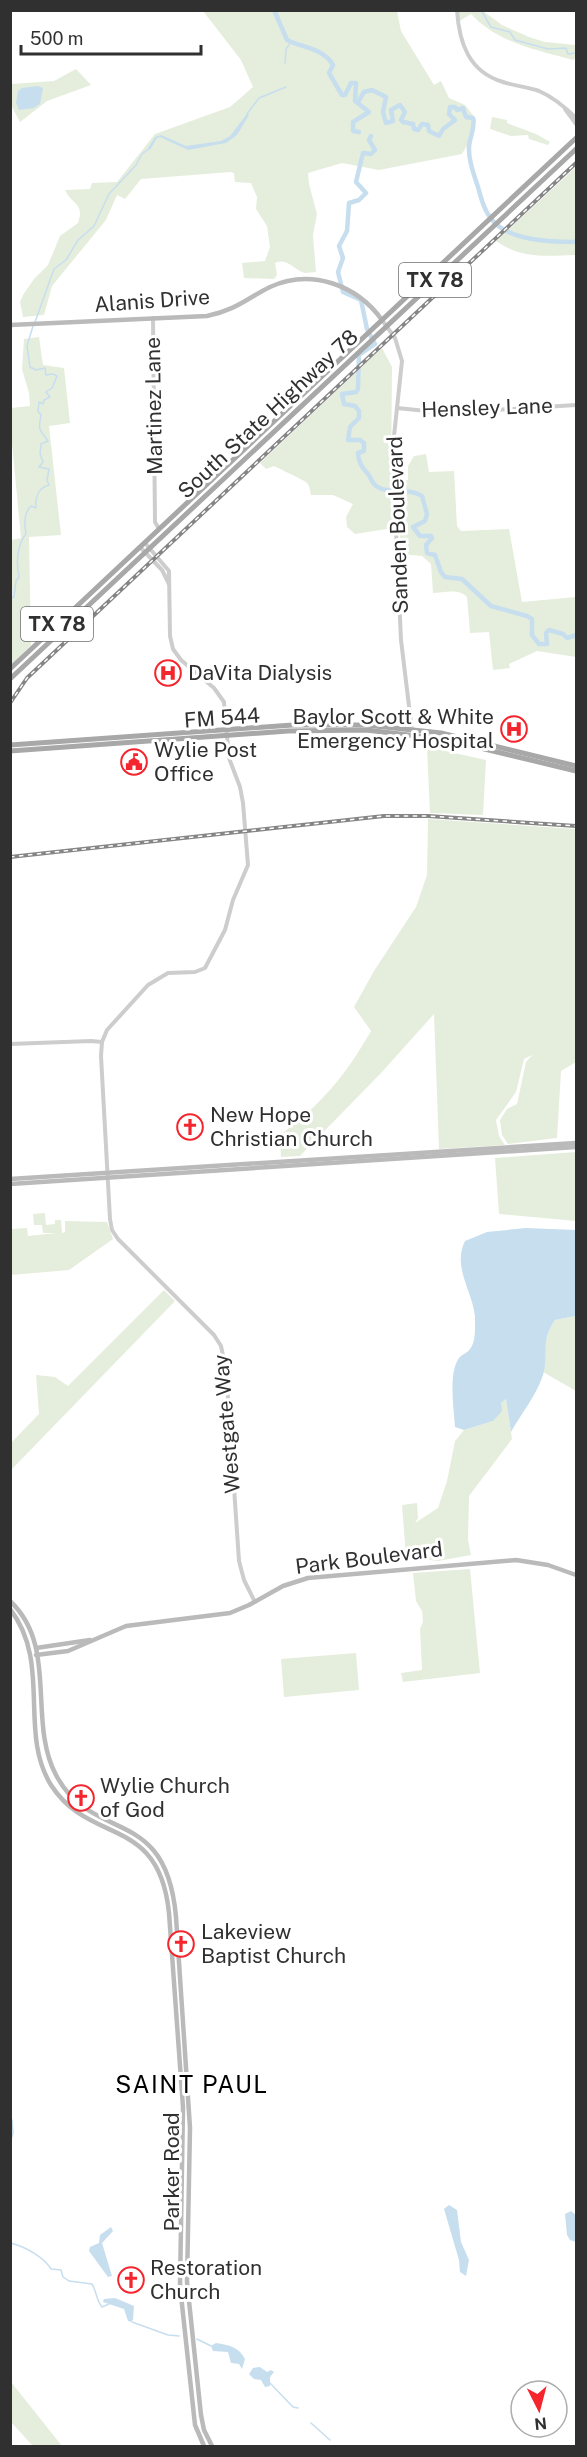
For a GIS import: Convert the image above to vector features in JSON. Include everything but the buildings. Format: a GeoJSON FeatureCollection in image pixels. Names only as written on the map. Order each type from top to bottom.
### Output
{"type":"FeatureCollection","features":[{"type":"Feature","properties":{"kind":"main road","name":"South State Highway 78"},"geometry":{"type":"LineString","coordinates":[[10,669],[105,579],[145,547],[347,363],[483,225],[576,138]]}},
{"type":"Feature","properties":{"kind":"main road","name":"South State Highway 78"},"geometry":{"type":"LineString","coordinates":[[10,679],[110,584],[159,529],[372,329],[385,322],[489,231],[576,148]]}},
{"type":"Feature","properties":{"kind":"main road","name":"Alanis Drive"},"geometry":{"type":"LineString","coordinates":[[10,325],[195,318],[222,313],[282,283],[301,279],[318,280],[343,287],[368,302],[385,322]]}},
{"type":"Feature","properties":{"kind":"main road"},"geometry":{"type":"LineString","coordinates":[[105,579],[110,584]]}},
{"type":"Feature","properties":{"kind":"main road","name":"FM 544"},"geometry":{"type":"LineString","coordinates":[[10,745],[41,745],[314,727],[412,732],[576,766]]}},
{"type":"Feature","properties":{"kind":"main road","name":"FM 544"},"geometry":{"type":"LineString","coordinates":[[10,751],[41,745]]}},
{"type":"Feature","properties":{"kind":"main road","name":"FM 544"},"geometry":{"type":"LineString","coordinates":[[534,758],[576,771]]}},
{"type":"Feature","properties":{"kind":"main road"},"geometry":{"type":"LineString","coordinates":[[10,1181],[576,1145]]}},
{"type":"Feature","properties":{"kind":"main road"},"geometry":{"type":"LineString","coordinates":[[268,1165],[344,1157],[372,1158]]}},
{"type":"Feature","properties":{"kind":"main road"},"geometry":{"type":"LineString","coordinates":[[327,1162],[344,1157]]}},
{"type":"Feature","properties":{"kind":"main road","name":"Park Boulevard"},"geometry":{"type":"LineString","coordinates":[[32,1656],[68,1650],[126,1626],[217,1616],[237,1611],[283,1586],[308,1578],[471,1563],[531,1561],[554,1566],[576,1575]]}},
{"type":"Feature","properties":{"kind":"main road","name":"Parker Road"},"geometry":{"type":"LineString","coordinates":[[10,1601],[29,1626],[39,1655],[45,1742],[55,1773],[69,1794],[84,1808],[129,1830],[150,1845],[161,1858],[172,1884],[190,2128],[187,2268],[189,2303],[201,2415],[204,2430],[212,2446]]}},
{"type":"Feature","properties":{"kind":"main road","name":"Parker Road"},"geometry":{"type":"LineString","coordinates":[[10,1609],[25,1633],[31,1648],[39,1755],[52,1786],[78,1812],[140,1846],[153,1860],[165,1885],[182,2091],[180,2286],[194,2420],[204,2446]]}},
{"type":"Feature","properties":{"kind":"main road","name":"Park Boulevard"},"geometry":{"type":"LineString","coordinates":[[31,1648],[101,1636]]}},
{"type":"Feature","properties":{"kind":"street"},"geometry":{"type":"LineString","coordinates":[[457,10],[461,42],[473,63],[499,81],[542,92],[574,117],[576,124]]}},
{"type":"Feature","properties":{"kind":"street","name":"Martinez Lane"},"geometry":{"type":"LineString","coordinates":[[153,318],[156,522],[159,529]]}},
{"type":"Feature","properties":{"kind":"street","name":"Sanden Boulevard"},"geometry":{"type":"LineString","coordinates":[[385,322],[398,345],[402,361],[394,436],[394,500],[401,640],[412,732]]}},
{"type":"Feature","properties":{"kind":"street","name":"Hensley Lane"},"geometry":{"type":"LineString","coordinates":[[397,408],[446,413],[576,405]]}},
{"type":"Feature","properties":{"kind":"street"},"geometry":{"type":"LineString","coordinates":[[10,1044],[102,1042],[107,1030],[148,984],[168,973],[195,972],[203,969],[225,930],[249,860],[242,793],[231,764],[225,707],[220,695],[181,660],[173,649],[170,636],[169,585],[164,573],[145,547]]}},
{"type":"Feature","properties":{"kind":"street","name":"Westgate Way"},"geometry":{"type":"LineString","coordinates":[[102,1042],[107,1175],[112,1230],[118,1239],[214,1335],[221,1346],[226,1370],[239,1562],[244,1580],[255,1602]]}},
{"type":"Feature","properties":{"kind":"green space"},"geometry":{"type":"Polygon","coordinates":[[[203,11],[397,11],[401,31],[434,85],[441,81],[449,98],[465,105],[476,119],[474,133],[462,154],[379,170],[342,163],[308,173],[317,214],[313,235],[316,272],[305,273],[287,263],[280,262],[275,263],[277,275],[274,279],[244,278],[242,263],[265,261],[270,247],[267,226],[256,209],[257,197],[251,183],[235,182],[234,173],[231,172],[141,179],[125,199],[117,195],[106,220],[52,286],[44,315],[23,317],[20,302],[23,295],[48,265],[60,236],[78,223],[79,208],[65,190],[90,189],[92,183],[117,182],[155,134],[230,107],[253,87],[241,60],[203,11]]]}},
{"type":"Feature","properties":{"kind":"green space"},"geometry":{"type":"Polygon","coordinates":[[[457,11],[483,11],[502,25],[529,37],[545,42],[576,45],[576,57],[573,60],[506,39],[493,32],[471,14],[458,22],[457,11]]]}},
{"type":"Feature","properties":{"kind":"green space"},"geometry":{"type":"Polygon","coordinates":[[[76,69],[91,85],[47,101],[20,122],[11,105],[11,84],[54,81],[76,69]]]}},
{"type":"Feature","properties":{"kind":"green space"},"geometry":{"type":"Polygon","coordinates":[[[492,117],[507,120],[507,123],[550,142],[548,145],[529,139],[528,135],[511,136],[490,129],[492,117]]]}},
{"type":"Feature","properties":{"kind":"green space"},"geometry":{"type":"Polygon","coordinates":[[[576,167],[575,255],[525,254],[496,241],[576,167]]]}},
{"type":"Feature","properties":{"kind":"green space"},"geometry":{"type":"Polygon","coordinates":[[[39,337],[43,365],[64,368],[70,423],[49,426],[61,535],[29,537],[31,645],[11,666],[11,540],[21,538],[11,433],[11,408],[30,406],[22,369],[24,339],[39,337]]]}},
{"type":"Feature","properties":{"kind":"green space"},"geometry":{"type":"Polygon","coordinates":[[[382,348],[392,367],[393,528],[355,534],[347,527],[346,517],[353,504],[333,495],[311,495],[306,482],[274,466],[266,469],[260,463],[382,348]]]}},
{"type":"Feature","properties":{"kind":"green space"},"geometry":{"type":"Polygon","coordinates":[[[426,454],[429,472],[454,471],[457,526],[461,531],[509,529],[522,602],[576,597],[576,657],[537,651],[509,664],[510,668],[493,670],[489,632],[470,633],[467,597],[455,592],[433,593],[431,564],[422,556],[401,554],[396,481],[408,480],[408,466],[414,456],[426,454]]]}},
{"type":"Feature","properties":{"kind":"green space"},"geometry":{"type":"Polygon","coordinates":[[[427,747],[486,760],[483,815],[430,813],[427,747]]]}},
{"type":"Feature","properties":{"kind":"green space"},"geometry":{"type":"Polygon","coordinates":[[[428,819],[576,829],[576,1062],[561,1071],[557,1138],[508,1144],[502,1135],[500,1120],[507,1109],[517,1104],[526,1062],[532,1055],[524,1059],[516,1092],[496,1120],[499,1136],[505,1145],[439,1149],[434,1014],[382,1072],[300,1156],[281,1157],[280,1135],[308,1112],[342,1076],[371,1031],[354,1007],[374,971],[416,907],[427,875],[428,819]]]}},
{"type":"Feature","properties":{"kind":"green space"},"geometry":{"type":"Polygon","coordinates":[[[576,1152],[576,1221],[499,1214],[495,1158],[576,1152]]]}},
{"type":"Feature","properties":{"kind":"green space"},"geometry":{"type":"Polygon","coordinates":[[[45,1213],[46,1225],[55,1224],[55,1220],[61,1220],[62,1233],[65,1232],[65,1221],[107,1222],[113,1239],[69,1270],[11,1275],[11,1229],[27,1228],[28,1236],[56,1233],[43,1233],[42,1225],[34,1225],[33,1214],[45,1213]]]}},
{"type":"Feature","properties":{"kind":"green space"},"geometry":{"type":"Polygon","coordinates":[[[164,1290],[175,1301],[11,1470],[11,1443],[39,1414],[36,1375],[55,1377],[68,1386],[164,1290]]]}},
{"type":"Feature","properties":{"kind":"green space"},"geometry":{"type":"Polygon","coordinates":[[[576,1316],[576,1391],[543,1372],[551,1326],[555,1320],[576,1316]]]}},
{"type":"Feature","properties":{"kind":"green space"},"geometry":{"type":"Polygon","coordinates":[[[506,1399],[512,1439],[469,1496],[468,1540],[471,1555],[438,1561],[406,1557],[402,1505],[417,1503],[418,1518],[415,1523],[438,1508],[447,1481],[455,1441],[464,1430],[493,1421],[501,1403],[506,1399]]]}},
{"type":"Feature","properties":{"kind":"green space"},"geometry":{"type":"Polygon","coordinates":[[[470,1569],[480,1673],[403,1682],[401,1673],[422,1670],[420,1629],[423,1622],[422,1611],[416,1601],[413,1573],[470,1569]]]}},
{"type":"Feature","properties":{"kind":"green space"},"geometry":{"type":"Polygon","coordinates":[[[356,1653],[359,1690],[284,1697],[281,1659],[356,1653]]]}},
{"type":"Feature","properties":{"kind":"green space"},"geometry":{"type":"Polygon","coordinates":[[[11,2382],[62,2446],[33,2446],[11,2422],[11,2382]]]}},
{"type":"Feature","properties":{"kind":"water"},"geometry":{"type":"Polygon","coordinates":[[[38,86],[43,88],[40,104],[34,108],[19,110],[16,103],[18,91],[22,88],[38,86]]]}},
{"type":"Feature","properties":{"kind":"water"},"geometry":{"type":"Polygon","coordinates":[[[247,114],[249,115],[237,135],[226,143],[188,150],[160,137],[150,150],[148,148],[155,137],[161,135],[186,146],[221,141],[230,136],[247,114]]]}},
{"type":"Feature","properties":{"kind":"water"},"geometry":{"type":"Polygon","coordinates":[[[526,1228],[576,1230],[576,1316],[555,1320],[550,1328],[542,1378],[511,1432],[506,1399],[501,1403],[502,1411],[493,1421],[464,1430],[455,1427],[453,1382],[459,1358],[472,1346],[475,1334],[475,1317],[462,1270],[461,1260],[465,1241],[487,1232],[526,1228]]]}},
{"type":"Feature","properties":{"kind":"water"},"geometry":{"type":"Polygon","coordinates":[[[449,2205],[457,2210],[461,2242],[469,2260],[466,2276],[460,2272],[459,2260],[444,2209],[449,2205]]]}},
{"type":"Feature","properties":{"kind":"water"},"geometry":{"type":"Polygon","coordinates":[[[571,2211],[576,2215],[576,2242],[570,2240],[567,2235],[565,2214],[571,2211]]]}},
{"type":"Feature","properties":{"kind":"water"},"geometry":{"type":"Polygon","coordinates":[[[111,2227],[113,2231],[102,2243],[112,2276],[108,2277],[89,2251],[90,2247],[99,2243],[100,2235],[111,2227]]]}},
{"type":"Feature","properties":{"kind":"water"},"geometry":{"type":"Polygon","coordinates":[[[115,2298],[134,2306],[131,2322],[128,2321],[124,2309],[103,2302],[104,2299],[115,2298]]]}},
{"type":"Feature","properties":{"kind":"water"},"geometry":{"type":"Polygon","coordinates":[[[216,2343],[240,2352],[245,2359],[242,2369],[239,2364],[231,2363],[228,2352],[213,2351],[211,2346],[216,2343]]]}},
{"type":"Feature","properties":{"kind":"water"},"geometry":{"type":"Polygon","coordinates":[[[260,2367],[267,2372],[271,2370],[274,2372],[270,2377],[270,2386],[265,2387],[261,2380],[254,2379],[249,2374],[253,2368],[260,2367]]]}},
{"type":"Feature","properties":{"kind":"waterway"},"geometry":{"type":"LineString","coordinates":[[274,10],[287,40],[318,52],[329,59],[333,65],[329,73],[342,95],[345,95],[351,83],[356,83],[355,101],[369,112],[353,122],[353,131],[359,132]]}},
{"type":"Feature","properties":{"kind":"waterway"},"geometry":{"type":"LineString","coordinates":[[481,10],[491,27],[510,32],[515,40],[548,49],[566,48],[568,54],[576,53]]}},
{"type":"Feature","properties":{"kind":"waterway"},"geometry":{"type":"LineString","coordinates":[[285,63],[286,49],[291,42]]}},
{"type":"Feature","properties":{"kind":"waterway"},"geometry":{"type":"LineString","coordinates":[[247,114],[259,98],[286,87]]}},
{"type":"Feature","properties":{"kind":"waterway"},"geometry":{"type":"LineString","coordinates":[[358,102],[364,92],[372,90],[386,97],[383,112],[386,123],[393,121],[391,110],[400,105],[405,112],[401,120],[403,122],[413,124],[414,129],[418,130],[422,124],[428,125],[429,131],[439,136],[443,129],[455,120],[449,114],[450,107],[455,107],[457,110],[463,108],[466,117],[473,118],[474,126],[469,146],[470,160],[483,204],[493,221],[510,233],[532,239],[576,242]]}},
{"type":"Feature","properties":{"kind":"waterway"},"geometry":{"type":"LineString","coordinates":[[371,136],[369,140],[375,150],[371,154],[363,153],[356,182],[366,193],[359,200],[349,203],[347,231],[339,246],[343,258],[338,272],[343,292],[361,300],[367,329],[375,344],[359,355],[358,389],[356,392],[342,394],[344,404],[355,406],[359,411],[359,418],[350,427],[348,440],[360,440],[364,443],[364,451],[358,453],[359,459],[376,486],[381,489],[417,493],[422,496],[427,514],[425,521],[413,527],[420,536],[431,536],[432,538],[426,545],[427,553],[435,555],[445,577],[462,579],[491,606],[532,619],[532,635],[539,644],[547,644],[546,633],[549,630],[563,634],[567,638],[576,635]]}},
{"type":"Feature","properties":{"kind":"waterway"},"geometry":{"type":"LineString","coordinates":[[35,322],[54,269],[66,260],[78,240],[94,226],[109,194],[136,165],[142,154],[150,148]]}},
{"type":"Feature","properties":{"kind":"waterway"},"geometry":{"type":"LineString","coordinates":[[10,599],[14,597],[16,581],[19,577],[18,554],[26,534],[26,515],[31,506],[36,508],[40,491],[49,485],[47,480],[49,469],[39,467],[43,462],[40,454],[41,444],[48,441],[40,429],[41,415],[38,411],[39,402],[43,404],[44,400],[50,397],[46,392],[52,388],[57,376],[46,375],[45,368],[36,370],[30,367],[27,346],[33,326]]}},
{"type":"Feature","properties":{"kind":"waterway"},"geometry":{"type":"LineString","coordinates":[[10,602],[10,608]]}},
{"type":"Feature","properties":{"kind":"waterway"},"geometry":{"type":"LineString","coordinates":[[10,2143],[13,2133],[12,2120]]}},
{"type":"Feature","properties":{"kind":"waterway"},"geometry":{"type":"LineString","coordinates":[[10,2243],[33,2253],[44,2260],[51,2269],[61,2270],[63,2277],[69,2281],[92,2284],[102,2307],[109,2304]]}},
{"type":"Feature","properties":{"kind":"waterway"},"geometry":{"type":"LineString","coordinates":[[132,2322],[168,2335],[179,2336]]}},
{"type":"Feature","properties":{"kind":"waterway"},"geometry":{"type":"LineString","coordinates":[[197,2339],[211,2346]]}},
{"type":"Feature","properties":{"kind":"waterway"},"geometry":{"type":"LineString","coordinates":[[269,2382],[293,2407],[298,2408]]}},
{"type":"Feature","properties":{"kind":"waterway"},"geometry":{"type":"LineString","coordinates":[[311,2423],[330,2440]]}},
{"type":"Feature","properties":{"kind":"railway"},"geometry":{"type":"LineString","coordinates":[[10,703],[27,678],[576,163]]}},
{"type":"Feature","properties":{"kind":"railway"},"geometry":{"type":"LineString","coordinates":[[10,857],[384,816],[428,816],[576,826]]}},
{"type":"Feature","properties":{"kind":"place","name":"DaVita Dialysis"},"geometry":{"type":"Point","coordinates":[168,673]}},
{"type":"Feature","properties":{"kind":"place","name":"Baylor Scott & White Emergency Hospital"},"geometry":{"type":"Point","coordinates":[514,729]}},
{"type":"Feature","properties":{"kind":"place","name":"Wylie Post Office"},"geometry":{"type":"Point","coordinates":[134,762]}},
{"type":"Feature","properties":{"kind":"place","name":"New Hope Christian Church"},"geometry":{"type":"Point","coordinates":[190,1127]}},
{"type":"Feature","properties":{"kind":"place","name":"Wylie Church of God"},"geometry":{"type":"Point","coordinates":[81,1798]}},
{"type":"Feature","properties":{"kind":"place","name":"Lakeview Baptist Church"},"geometry":{"type":"Point","coordinates":[181,1944]}},
{"type":"Feature","properties":{"kind":"place","name":"Restoration Church"},"geometry":{"type":"Point","coordinates":[131,2280]}},
{"type":"Feature","properties":{"kind":"district","name":"SAINT PAUL"},"geometry":{"type":"Point","coordinates":[192,2085]}}]}
